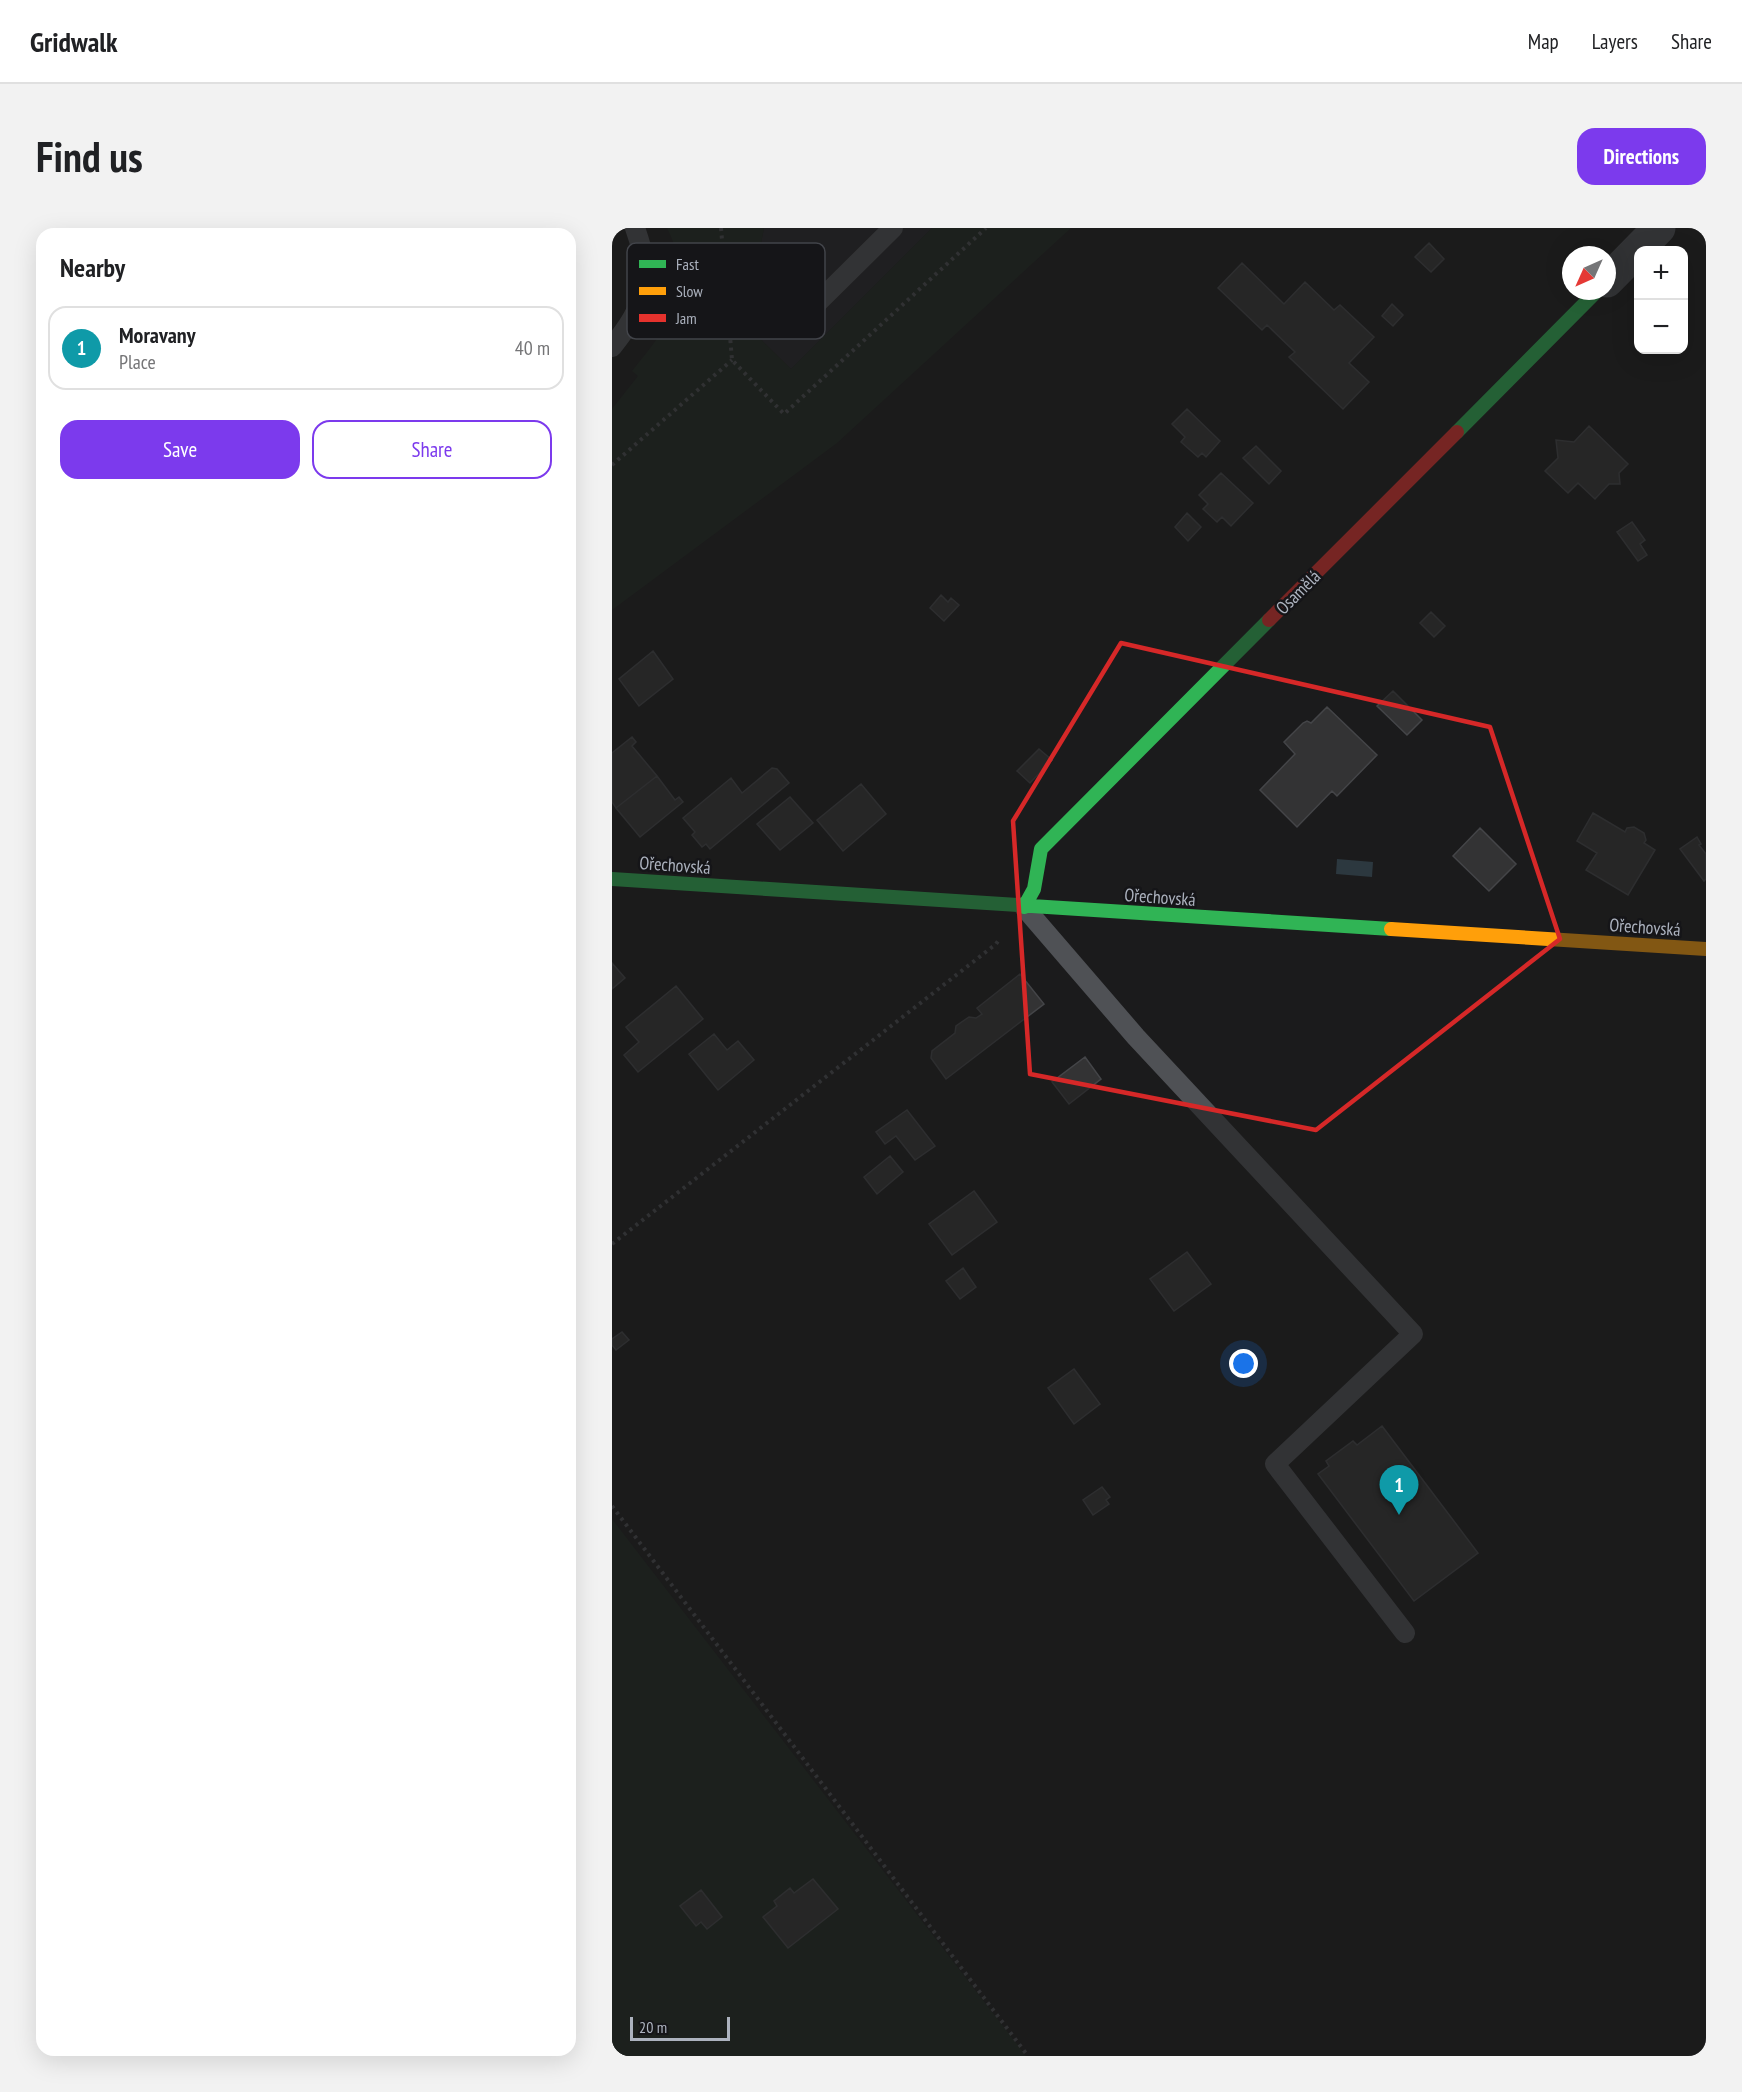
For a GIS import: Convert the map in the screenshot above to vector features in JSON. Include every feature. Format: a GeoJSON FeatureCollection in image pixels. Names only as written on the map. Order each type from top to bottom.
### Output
{"type":"FeatureCollection","features":[{"type":"Feature","properties":{"kind":"street"},"geometry":{"type":"LineString","coordinates":[[1616,272],[1659,228]]}},
{"type":"Feature","properties":{"kind":"street","name":"Osamělá"},"geometry":{"type":"LineString","coordinates":[[1024,907],[1034,889],[1041,849],[1588,300]]}},
{"type":"Feature","properties":{"kind":"street","name":"Ořechovská"},"geometry":{"type":"LineString","coordinates":[[612,879],[1706,949]]}},
{"type":"Feature","properties":{"kind":"lane"},"geometry":{"type":"LineString","coordinates":[[636,228],[641,243]]}},
{"type":"Feature","properties":{"kind":"lane"},"geometry":{"type":"LineString","coordinates":[[825,295],[893,228]]}},
{"type":"Feature","properties":{"kind":"lane"},"geometry":{"type":"LineString","coordinates":[[612,347],[627,325]]}},
{"type":"Feature","properties":{"kind":"lane"},"geometry":{"type":"LineString","coordinates":[[1024,907],[1136,1037],[1413,1334],[1275,1464],[1405,1633]]}},
{"type":"Feature","properties":{"kind":"path"},"geometry":{"type":"LineString","coordinates":[[612,465],[732,360]]}},
{"type":"Feature","properties":{"kind":"path"},"geometry":{"type":"LineString","coordinates":[[612,1244],[996,944],[1024,907]]}},
{"type":"Feature","properties":{"kind":"path"},"geometry":{"type":"LineString","coordinates":[[612,1506],[1028,2056]]}},
{"type":"Feature","properties":{"kind":"highlighted area"},"geometry":{"type":"Polygon","coordinates":[[[1121,643],[1490,727],[1560,939],[1316,1130],[1030,1074],[1013,821],[1121,643]]]}},
{"type":"Feature","properties":{"kind":"shaded area"},"geometry":{"type":"Polygon","coordinates":[[[667,228],[764,228],[761,243],[673,243],[667,228]]]}},
{"type":"Feature","properties":{"kind":"shaded area"},"geometry":{"type":"Polygon","coordinates":[[[764,228],[932,228],[825,335],[825,243],[761,243],[764,228]]]}},
{"type":"Feature","properties":{"kind":"shaded area"},"geometry":{"type":"Polygon","coordinates":[[[932,228],[1071,228],[837,443],[612,610],[612,409],[638,376],[632,371],[657,339],[760,339],[791,369],[821,339],[825,339],[825,335],[932,228]]]}},
{"type":"Feature","properties":{"kind":"shaded area"},"geometry":{"type":"Polygon","coordinates":[[[760,339],[821,339],[791,369],[760,339]]]}},
{"type":"Feature","properties":{"kind":"shaded area"},"geometry":{"type":"Polygon","coordinates":[[[1337,859],[1373,862],[1372,877],[1336,874],[1337,859]]]}},
{"type":"Feature","properties":{"kind":"shaded area"},"geometry":{"type":"Polygon","coordinates":[[[612,1519],[1026,2056],[612,2056],[612,1519]]]}},
{"type":"Feature","properties":{"kind":"building"},"geometry":{"type":"Polygon","coordinates":[[[1429,243],[1444,259],[1431,272],[1415,257],[1429,243]]]}},
{"type":"Feature","properties":{"kind":"building"},"geometry":{"type":"Polygon","coordinates":[[[1242,263],[1284,304],[1305,282],[1334,310],[1340,305],[1374,337],[1349,363],[1369,382],[1343,409],[1289,357],[1295,352],[1267,325],[1262,330],[1218,288],[1242,263]]]}},
{"type":"Feature","properties":{"kind":"building"},"geometry":{"type":"Polygon","coordinates":[[[1392,304],[1403,315],[1393,326],[1382,316],[1392,304]]]}},
{"type":"Feature","properties":{"kind":"building"},"geometry":{"type":"Polygon","coordinates":[[[1187,409],[1220,441],[1206,457],[1202,453],[1198,457],[1181,442],[1185,437],[1172,424],[1187,409]]]}},
{"type":"Feature","properties":{"kind":"building"},"geometry":{"type":"Polygon","coordinates":[[[1589,426],[1628,464],[1619,473],[1620,484],[1609,484],[1595,499],[1578,483],[1568,493],[1545,471],[1558,458],[1556,440],[1574,442],[1589,426]]]}},
{"type":"Feature","properties":{"kind":"building"},"geometry":{"type":"Polygon","coordinates":[[[1256,446],[1281,471],[1269,484],[1243,458],[1256,446]]]}},
{"type":"Feature","properties":{"kind":"building"},"geometry":{"type":"Polygon","coordinates":[[[1221,473],[1253,503],[1231,526],[1222,517],[1217,522],[1203,509],[1208,504],[1199,495],[1221,473]]]}},
{"type":"Feature","properties":{"kind":"building"},"geometry":{"type":"Polygon","coordinates":[[[1187,513],[1201,527],[1188,541],[1175,527],[1187,513]]]}},
{"type":"Feature","properties":{"kind":"building"},"geometry":{"type":"Polygon","coordinates":[[[1632,522],[1645,540],[1640,544],[1647,555],[1638,561],[1617,532],[1632,522]]]}},
{"type":"Feature","properties":{"kind":"building"},"geometry":{"type":"Polygon","coordinates":[[[941,595],[948,602],[951,598],[959,605],[944,621],[930,608],[941,595]]]}},
{"type":"Feature","properties":{"kind":"building"},"geometry":{"type":"Polygon","coordinates":[[[1431,612],[1445,626],[1434,637],[1420,623],[1431,612]]]}},
{"type":"Feature","properties":{"kind":"building"},"geometry":{"type":"Polygon","coordinates":[[[653,651],[673,679],[639,706],[619,679],[653,651]]]}},
{"type":"Feature","properties":{"kind":"building"},"geometry":{"type":"Polygon","coordinates":[[[1393,691],[1422,720],[1407,735],[1377,706],[1393,691]]]}},
{"type":"Feature","properties":{"kind":"building"},"geometry":{"type":"Polygon","coordinates":[[[1327,707],[1377,755],[1337,796],[1332,791],[1297,827],[1260,790],[1295,754],[1284,742],[1303,723],[1307,721],[1311,723],[1327,707]]]}},
{"type":"Feature","properties":{"kind":"building"},"geometry":{"type":"Polygon","coordinates":[[[632,737],[636,742],[632,746],[657,776],[616,808],[612,802],[612,753],[632,737]]]}},
{"type":"Feature","properties":{"kind":"building"},"geometry":{"type":"Polygon","coordinates":[[[1039,749],[1052,760],[1030,783],[1017,771],[1039,749]]]}},
{"type":"Feature","properties":{"kind":"building"},"geometry":{"type":"Polygon","coordinates":[[[772,768],[777,769],[789,783],[710,849],[706,844],[702,847],[692,835],[695,832],[683,818],[731,778],[742,793],[772,768]]]}},
{"type":"Feature","properties":{"kind":"building"},"geometry":{"type":"Polygon","coordinates":[[[657,776],[675,800],[679,797],[683,802],[640,837],[616,808],[657,776]]]}},
{"type":"Feature","properties":{"kind":"building"},"geometry":{"type":"Polygon","coordinates":[[[861,784],[886,814],[843,851],[817,820],[861,784]]]}},
{"type":"Feature","properties":{"kind":"building"},"geometry":{"type":"Polygon","coordinates":[[[790,797],[813,823],[780,850],[757,824],[790,797]]]}},
{"type":"Feature","properties":{"kind":"building"},"geometry":{"type":"Polygon","coordinates":[[[1593,813],[1625,832],[1627,828],[1634,827],[1644,833],[1646,840],[1644,843],[1655,850],[1628,895],[1586,870],[1597,853],[1577,841],[1593,813]]]}},
{"type":"Feature","properties":{"kind":"building"},"geometry":{"type":"Polygon","coordinates":[[[1480,828],[1516,864],[1489,891],[1453,856],[1480,828]]]}},
{"type":"Feature","properties":{"kind":"building"},"geometry":{"type":"Polygon","coordinates":[[[1697,837],[1701,844],[1699,845],[1706,854],[1706,879],[1704,881],[1680,849],[1697,837]]]}},
{"type":"Feature","properties":{"kind":"building"},"geometry":{"type":"Polygon","coordinates":[[[612,963],[625,978],[612,989],[612,963]]]}},
{"type":"Feature","properties":{"kind":"building"},"geometry":{"type":"Polygon","coordinates":[[[1020,974],[1044,1004],[946,1079],[931,1058],[932,1051],[955,1033],[956,1026],[969,1017],[976,1018],[982,1014],[977,1008],[1020,974]]]}},
{"type":"Feature","properties":{"kind":"building"},"geometry":{"type":"Polygon","coordinates":[[[676,986],[703,1019],[638,1072],[624,1055],[639,1042],[626,1027],[676,986]]]}},
{"type":"Feature","properties":{"kind":"building"},"geometry":{"type":"Polygon","coordinates":[[[714,1034],[727,1050],[738,1041],[754,1060],[718,1090],[689,1054],[714,1034]]]}},
{"type":"Feature","properties":{"kind":"building"},"geometry":{"type":"Polygon","coordinates":[[[1085,1057],[1101,1079],[1069,1104],[1052,1082],[1085,1057]]]}},
{"type":"Feature","properties":{"kind":"building"},"geometry":{"type":"Polygon","coordinates":[[[907,1110],[935,1146],[915,1160],[896,1136],[885,1144],[876,1132],[907,1110]]]}},
{"type":"Feature","properties":{"kind":"building"},"geometry":{"type":"Polygon","coordinates":[[[890,1156],[903,1172],[877,1194],[864,1177],[890,1156]]]}},
{"type":"Feature","properties":{"kind":"building"},"geometry":{"type":"Polygon","coordinates":[[[974,1191],[997,1222],[952,1255],[929,1224],[974,1191]]]}},
{"type":"Feature","properties":{"kind":"building"},"geometry":{"type":"Polygon","coordinates":[[[1187,1252],[1211,1284],[1174,1311],[1150,1279],[1187,1252]]]}},
{"type":"Feature","properties":{"kind":"building"},"geometry":{"type":"Polygon","coordinates":[[[963,1268],[976,1287],[960,1299],[946,1281],[963,1268]]]}},
{"type":"Feature","properties":{"kind":"building"},"geometry":{"type":"Polygon","coordinates":[[[622,1332],[629,1340],[616,1350],[612,1345],[612,1339],[622,1332]]]}},
{"type":"Feature","properties":{"kind":"building"},"geometry":{"type":"Polygon","coordinates":[[[1074,1369],[1100,1404],[1074,1424],[1048,1388],[1074,1369]]]}},
{"type":"Feature","properties":{"kind":"building"},"geometry":{"type":"Polygon","coordinates":[[[1382,1426],[1478,1553],[1414,1601],[1318,1474],[1329,1466],[1326,1461],[1353,1441],[1357,1445],[1382,1426]]]}},
{"type":"Feature","properties":{"kind":"building"},"geometry":{"type":"Polygon","coordinates":[[[1102,1487],[1110,1497],[1106,1500],[1109,1504],[1093,1515],[1083,1500],[1102,1487]]]}},
{"type":"Feature","properties":{"kind":"building"},"geometry":{"type":"Polygon","coordinates":[[[813,1879],[838,1909],[788,1948],[763,1917],[777,1906],[774,1901],[790,1888],[794,1893],[813,1879]]]}},
{"type":"Feature","properties":{"kind":"building"},"geometry":{"type":"Polygon","coordinates":[[[701,1890],[722,1917],[707,1929],[701,1922],[696,1926],[680,1906],[701,1890]]]}},
{"type":"Feature","properties":{"kind":"traffic: fast"},"geometry":{"type":"LineString","coordinates":[[1457,432],[1588,300]]}},
{"type":"Feature","properties":{"kind":"traffic: fast"},"geometry":{"type":"LineString","coordinates":[[1024,907],[1034,889],[1041,849],[1269,620]]}},
{"type":"Feature","properties":{"kind":"traffic: fast"},"geometry":{"type":"LineString","coordinates":[[612,879],[1391,929]]}},
{"type":"Feature","properties":{"kind":"traffic: slow"},"geometry":{"type":"LineString","coordinates":[[1391,929],[1706,949]]}},
{"type":"Feature","properties":{"kind":"traffic: jam"},"geometry":{"type":"LineString","coordinates":[[1269,620],[1457,432]]}},
{"type":"Feature","properties":{"kind":"place","name":"Moravany"},"geometry":{"type":"Point","coordinates":[1399,1515]}}]}
